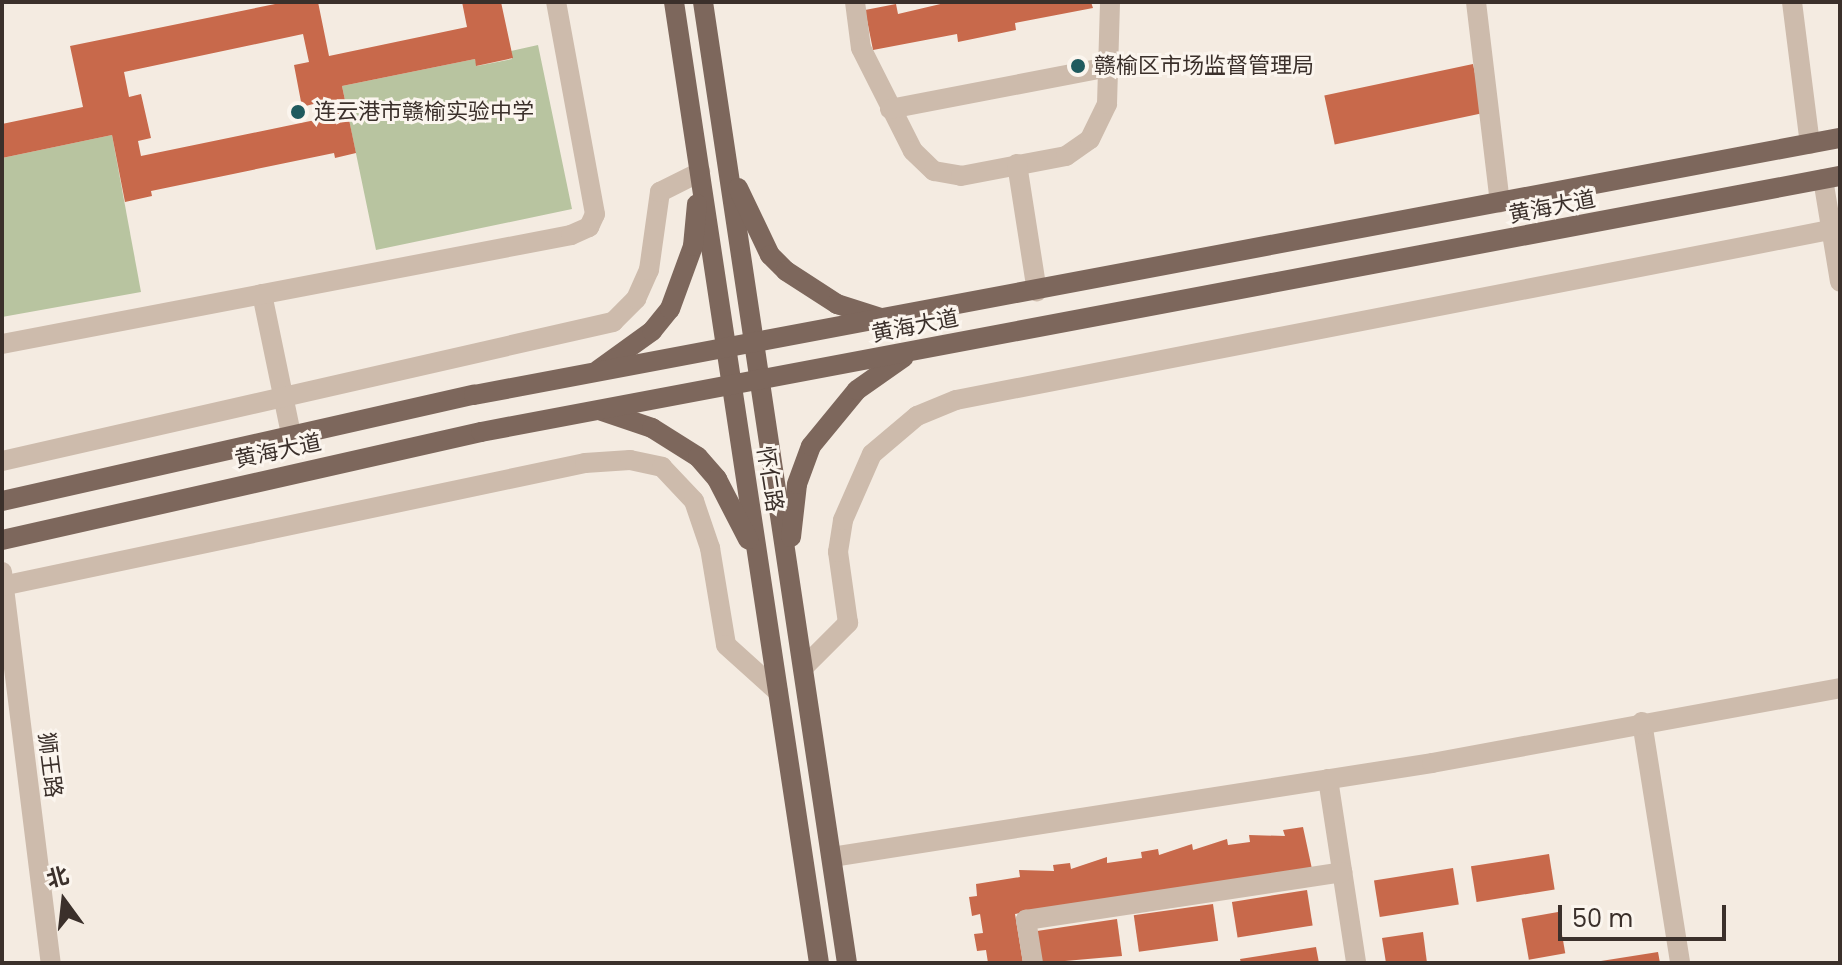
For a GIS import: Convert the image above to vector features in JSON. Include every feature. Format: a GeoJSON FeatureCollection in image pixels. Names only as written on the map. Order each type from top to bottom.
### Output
{"type":"FeatureCollection","features":[{"type":"Feature","properties":{"kind":"main road","name":"怀仁路"},"geometry":{"type":"LineString","coordinates":[[674,2],[819,963]]}},
{"type":"Feature","properties":{"kind":"main road","name":"怀仁路"},"geometry":{"type":"LineString","coordinates":[[703,2],[847,963]]}},
{"type":"Feature","properties":{"kind":"main road","name":"黄海大道"},"geometry":{"type":"LineString","coordinates":[[2,501],[291,434],[594,373],[1840,138]]}},
{"type":"Feature","properties":{"kind":"main road"},"geometry":{"type":"LineString","coordinates":[[727,165],[770,255],[786,271],[837,304],[885,319]]}},
{"type":"Feature","properties":{"kind":"main road"},"geometry":{"type":"LineString","coordinates":[[594,373],[652,331],[670,309],[693,246],[700,172]]}},
{"type":"Feature","properties":{"kind":"main road","name":"黄海大道"},"geometry":{"type":"LineString","coordinates":[[2,540],[260,479],[598,410],[1831,177]]}},
{"type":"Feature","properties":{"kind":"main road"},"geometry":{"type":"LineString","coordinates":[[788,564],[797,484],[811,446],[857,390],[913,351]]}},
{"type":"Feature","properties":{"kind":"main road"},"geometry":{"type":"LineString","coordinates":[[598,410],[652,428],[698,457],[735,509],[759,566]]}},
{"type":"Feature","properties":{"kind":"street"},"geometry":{"type":"LineString","coordinates":[[2,344],[571,235],[589,227],[595,214],[556,2]]}},
{"type":"Feature","properties":{"kind":"street"},"geometry":{"type":"LineString","coordinates":[[855,2],[861,48],[913,151],[934,171],[961,176],[1066,156],[1090,139],[1102,122],[1109,67],[1110,2]]}},
{"type":"Feature","properties":{"kind":"street"},"geometry":{"type":"LineString","coordinates":[[1476,2],[1500,203]]}},
{"type":"Feature","properties":{"kind":"street"},"geometry":{"type":"LineString","coordinates":[[1792,2],[1810,144]]}},
{"type":"Feature","properties":{"kind":"street"},"geometry":{"type":"LineString","coordinates":[[890,109],[1109,67]]}},
{"type":"Feature","properties":{"kind":"street"},"geometry":{"type":"LineString","coordinates":[[1017,164],[1037,291]]}},
{"type":"Feature","properties":{"kind":"street"},"geometry":{"type":"LineString","coordinates":[[2,461],[613,322],[636,299],[649,270],[660,192],[700,172]]}},
{"type":"Feature","properties":{"kind":"street"},"geometry":{"type":"LineString","coordinates":[[1831,177],[1840,282]]}},
{"type":"Feature","properties":{"kind":"street"},"geometry":{"type":"LineString","coordinates":[[803,668],[848,623],[840,541],[843,520],[872,454],[917,416],[943,405],[1836,229]]}},
{"type":"Feature","properties":{"kind":"street"},"geometry":{"type":"LineString","coordinates":[[262,294],[291,434]]}},
{"type":"Feature","properties":{"kind":"street"},"geometry":{"type":"LineString","coordinates":[[3,582],[585,463],[630,460],[662,467],[694,501],[710,548],[726,645],[778,692]]}},
{"type":"Feature","properties":{"kind":"street","name":"狮王路"},"geometry":{"type":"LineString","coordinates":[[3,582],[51,963]]}},
{"type":"Feature","properties":{"kind":"street"},"geometry":{"type":"LineString","coordinates":[[832,857],[1328,779],[1840,688]]}},
{"type":"Feature","properties":{"kind":"street"},"geometry":{"type":"LineString","coordinates":[[1642,722],[1680,963]]}},
{"type":"Feature","properties":{"kind":"street"},"geometry":{"type":"LineString","coordinates":[[1328,779],[1356,963]]}},
{"type":"Feature","properties":{"kind":"street"},"geometry":{"type":"LineString","coordinates":[[1033,963],[1026,920],[1342,872]]}},
{"type":"Feature","properties":{"kind":"green space"},"geometry":{"type":"Polygon","coordinates":[[[538,45],[572,209],[376,250],[342,86],[475,59],[477,66],[512,59],[511,51],[538,45]]]}},
{"type":"Feature","properties":{"kind":"green space"},"geometry":{"type":"Polygon","coordinates":[[[112,135],[141,292],[2,317],[2,158],[112,135]]]}},
{"type":"Feature","properties":{"kind":"building"},"geometry":{"type":"Polygon","coordinates":[[[285,2],[318,2],[329,56],[467,27],[462,2],[501,2],[513,58],[476,66],[475,59],[342,86],[356,153],[335,158],[334,153],[151,191],[152,196],[125,202],[112,135],[2,158],[2,124],[83,107],[70,46],[285,2]],[[303,34],[124,72],[129,97],[141,94],[151,138],[138,141],[141,156],[320,119],[317,103],[302,107],[294,65],[309,62],[303,34]]]}},
{"type":"Feature","properties":{"kind":"building"},"geometry":{"type":"Polygon","coordinates":[[[949,2],[1091,2],[1093,8],[1015,23],[1016,30],[958,42],[957,34],[873,50],[865,10],[896,4],[898,14],[949,2]]]}},
{"type":"Feature","properties":{"kind":"building"},"geometry":{"type":"Polygon","coordinates":[[[1473,64],[1483,113],[1335,145],[1324,96],[1473,64]]]}},
{"type":"Feature","properties":{"kind":"building"},"geometry":{"type":"Polygon","coordinates":[[[1303,827],[1312,869],[1015,914],[1023,963],[988,963],[986,950],[977,951],[974,934],[983,933],[980,914],[972,916],[969,897],[977,896],[976,884],[1020,877],[1019,870],[1054,871],[1053,865],[1070,863],[1071,869],[1107,857],[1107,863],[1142,858],[1141,852],[1158,849],[1159,855],[1192,844],[1193,850],[1227,839],[1228,845],[1250,842],[1249,835],[1285,836],[1283,830],[1303,827]]]}},
{"type":"Feature","properties":{"kind":"building"},"geometry":{"type":"Polygon","coordinates":[[[1549,854],[1555,890],[1477,902],[1471,866],[1549,854]]]}},
{"type":"Feature","properties":{"kind":"building"},"geometry":{"type":"Polygon","coordinates":[[[1453,868],[1459,905],[1380,917],[1374,881],[1453,868]]]}},
{"type":"Feature","properties":{"kind":"building"},"geometry":{"type":"Polygon","coordinates":[[[1307,890],[1313,926],[1238,937],[1232,902],[1307,890]]]}},
{"type":"Feature","properties":{"kind":"building"},"geometry":{"type":"Polygon","coordinates":[[[1213,904],[1218,941],[1139,952],[1134,915],[1213,904]]]}},
{"type":"Feature","properties":{"kind":"building"},"geometry":{"type":"Polygon","coordinates":[[[1558,912],[1565,953],[1529,960],[1522,918],[1558,912]]]}},
{"type":"Feature","properties":{"kind":"building"},"geometry":{"type":"Polygon","coordinates":[[[1117,919],[1122,956],[1042,963],[1037,931],[1117,919]]]}},
{"type":"Feature","properties":{"kind":"building"},"geometry":{"type":"Polygon","coordinates":[[[1423,932],[1427,963],[1386,963],[1382,938],[1423,932]]]}},
{"type":"Feature","properties":{"kind":"building"},"geometry":{"type":"Polygon","coordinates":[[[1316,947],[1319,963],[1241,963],[1240,959],[1316,947]]]}},
{"type":"Feature","properties":{"kind":"building"},"geometry":{"type":"Polygon","coordinates":[[[1658,952],[1660,963],[1601,961],[1658,952]]]}},
{"type":"Feature","properties":{"kind":"place","name":"赣榆区市场监督管理局"},"geometry":{"type":"Point","coordinates":[1078,66]}},
{"type":"Feature","properties":{"kind":"place","name":"连云港市赣榆实验中学"},"geometry":{"type":"Point","coordinates":[298,112]}}]}
